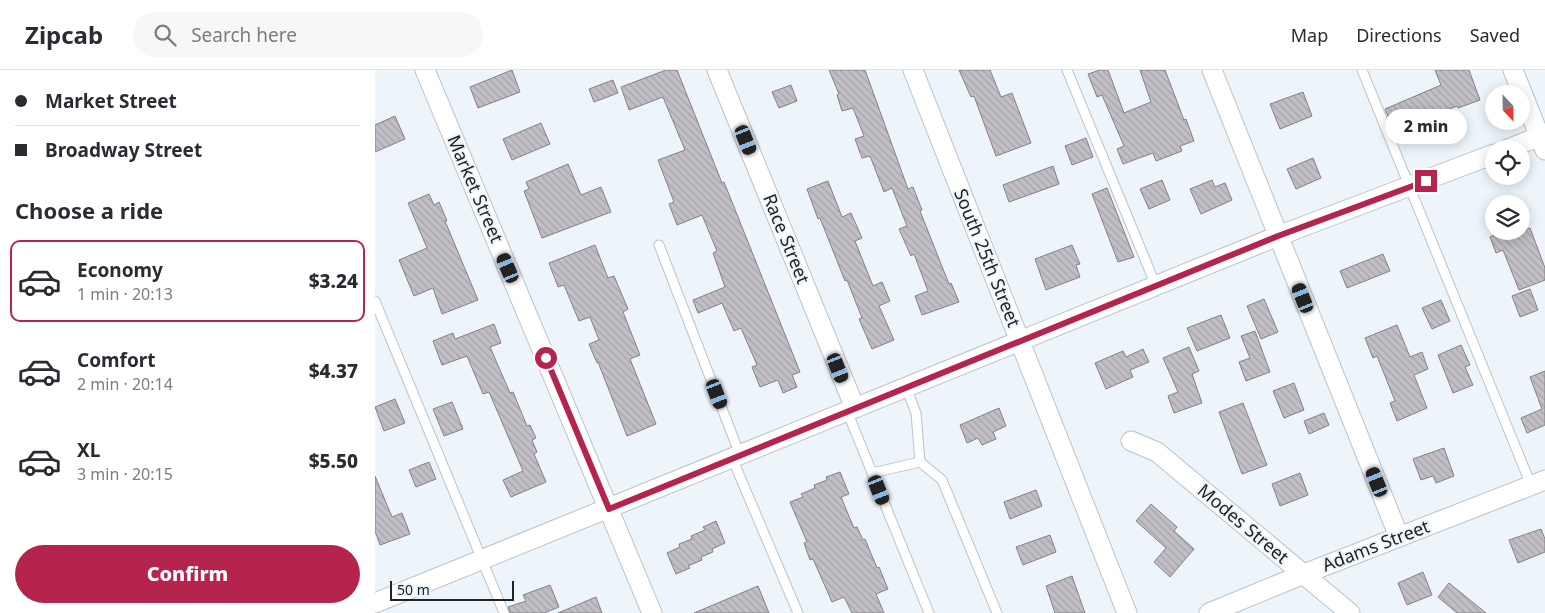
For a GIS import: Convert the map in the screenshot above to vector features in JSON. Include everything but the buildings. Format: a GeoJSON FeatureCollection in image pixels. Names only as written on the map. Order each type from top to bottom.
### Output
{"type":"FeatureCollection","features":[{"type":"Feature","properties":{"kind":"street","name":"Market Street"},"geometry":{"type":"LineString","coordinates":[[425,70],[652,613]]}},
{"type":"Feature","properties":{"kind":"street","name":"Race Street"},"geometry":{"type":"LineString","coordinates":[[717,70],[851,410]]}},
{"type":"Feature","properties":{"kind":"street","name":"South 25th Street"},"geometry":{"type":"LineString","coordinates":[[913,70],[1127,613]]}},
{"type":"Feature","properties":{"kind":"street"},"geometry":{"type":"LineString","coordinates":[[1212,70],[1399,538]]}},
{"type":"Feature","properties":{"kind":"street"},"geometry":{"type":"LineString","coordinates":[[1513,70],[1543,140],[1530,143]]}},
{"type":"Feature","properties":{"kind":"street"},"geometry":{"type":"LineString","coordinates":[[375,603],[1278,236],[1485,157]]}},
{"type":"Feature","properties":{"kind":"street","name":"Modes Street"},"geometry":{"type":"LineString","coordinates":[[1131,441],[1157,452],[1351,613]]}},
{"type":"Feature","properties":{"kind":"street","name":"Adams Street"},"geometry":{"type":"LineString","coordinates":[[1209,613],[1538,483]]}},
{"type":"Feature","properties":{"kind":"lane"},"geometry":{"type":"LineString","coordinates":[[1067,70],[1156,286]]}},
{"type":"Feature","properties":{"kind":"lane"},"geometry":{"type":"LineString","coordinates":[[1361,70],[1409,187],[1538,483]]}},
{"type":"Feature","properties":{"kind":"lane"},"geometry":{"type":"LineString","coordinates":[[659,245],[736,457],[798,613]]}},
{"type":"Feature","properties":{"kind":"lane"},"geometry":{"type":"LineString","coordinates":[[375,301],[504,613]]}},
{"type":"Feature","properties":{"kind":"lane"},"geometry":{"type":"LineString","coordinates":[[906,387],[916,414],[920,462],[942,480],[997,613]]}},
{"type":"Feature","properties":{"kind":"lane"},"geometry":{"type":"LineString","coordinates":[[851,410],[873,473],[929,613]]}},
{"type":"Feature","properties":{"kind":"lane"},"geometry":{"type":"LineString","coordinates":[[873,473],[920,462]]}},
{"type":"Feature","properties":{"kind":"route"},"geometry":{"type":"LineString","coordinates":[[546,358],[609,509],[1278,236],[1426,181]]}}]}
